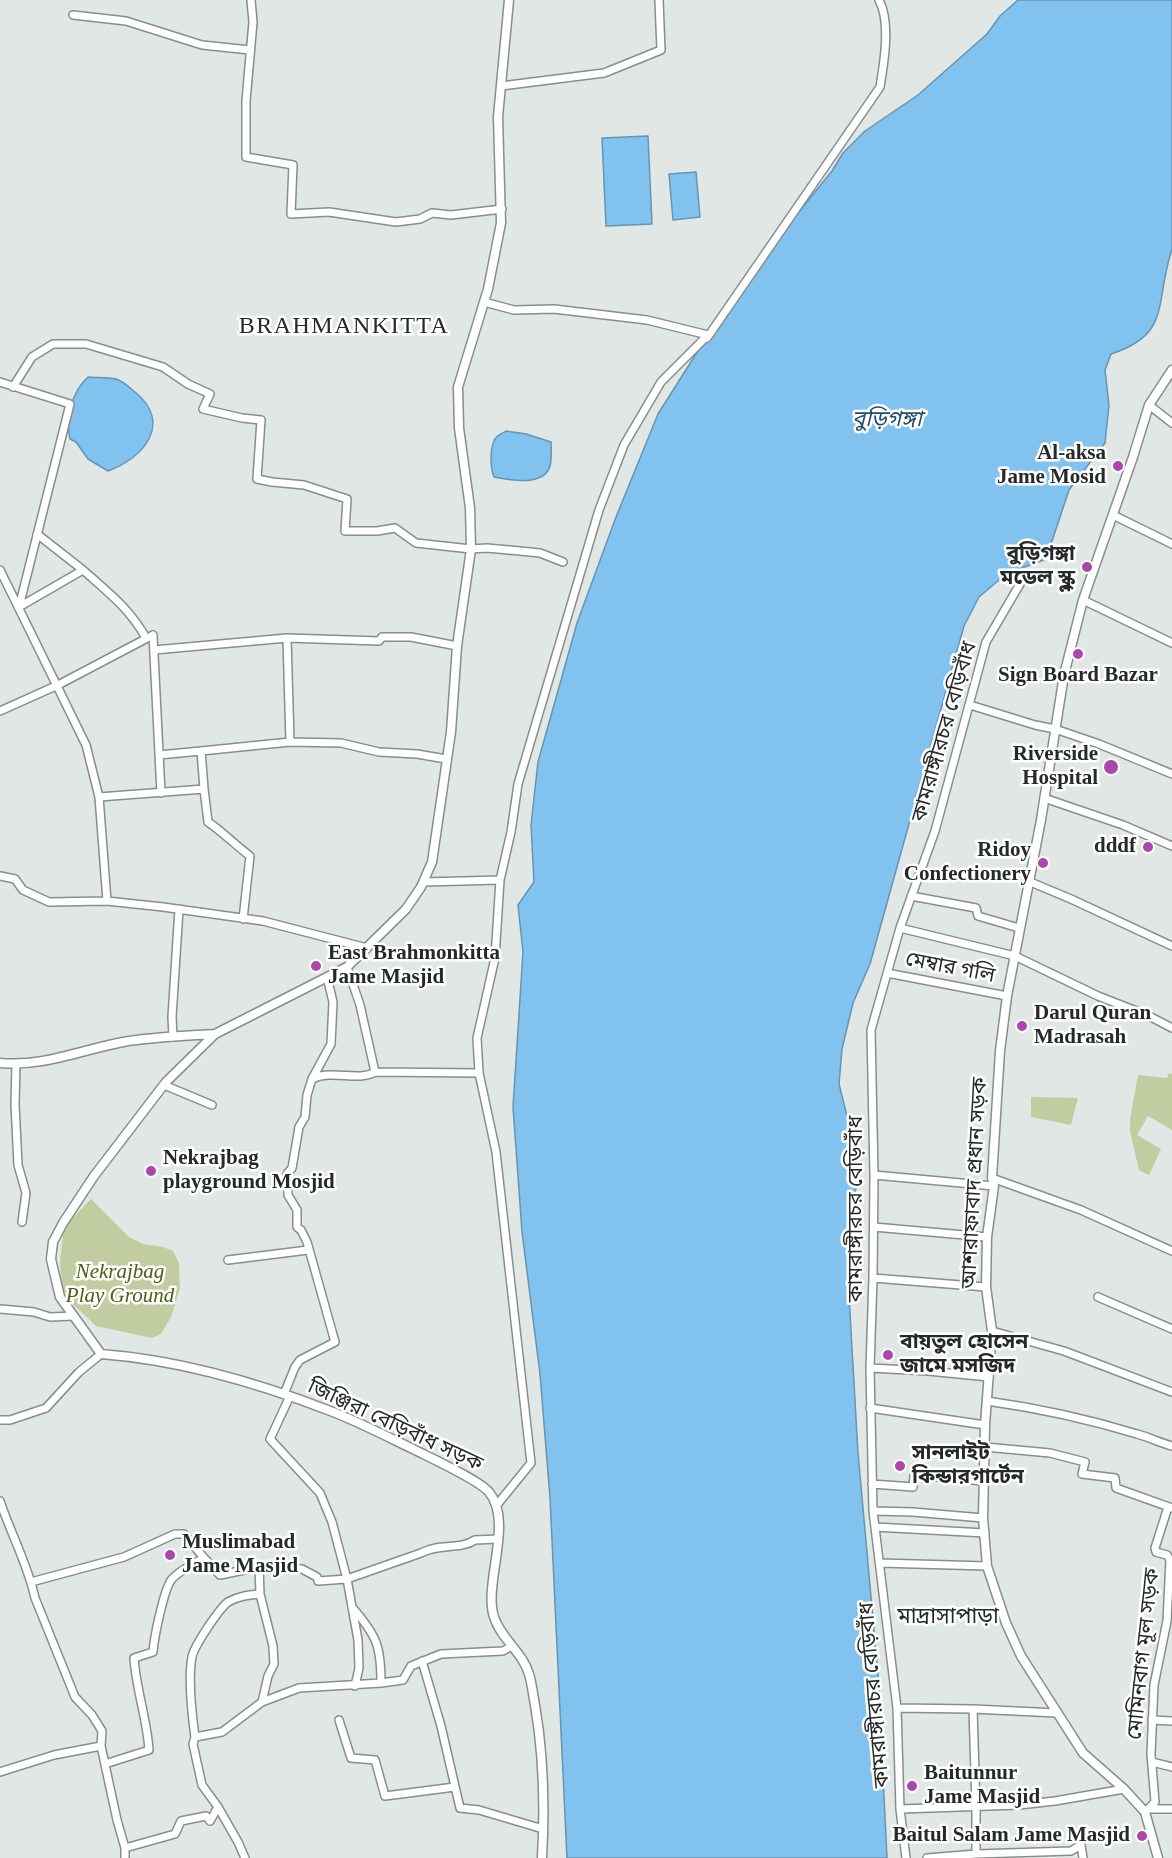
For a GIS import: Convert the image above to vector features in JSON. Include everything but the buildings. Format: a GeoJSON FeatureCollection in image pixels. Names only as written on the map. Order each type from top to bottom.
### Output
{"type":"FeatureCollection","features":[{"type":"Feature","properties":{"kind":"street"},"geometry":{"type":"LineString","coordinates":[[251,0],[253,22],[246,101],[246,157],[293,165],[291,214],[330,212],[396,222],[420,219],[432,213],[451,215],[502,209]]}},
{"type":"Feature","properties":{"kind":"street"},"geometry":{"type":"LineString","coordinates":[[0,1420],[10,1420],[46,1408],[79,1372],[101,1354],[60,1297],[51,1259],[54,1242],[63,1222],[93,1176],[164,1085],[215,1034],[346,967],[406,909],[424,882],[432,862],[451,732],[457,646],[471,549],[470,508],[459,428],[458,387],[484,302],[500,233],[502,209],[498,117],[509,0]]}},
{"type":"Feature","properties":{"kind":"street"},"geometry":{"type":"LineString","coordinates":[[501,86],[604,73],[662,50],[659,0]]}},
{"type":"Feature","properties":{"kind":"street"},"geometry":{"type":"LineString","coordinates":[[697,352],[880,87],[884,68],[885,27],[879,0]]}},
{"type":"Feature","properties":{"kind":"street"},"geometry":{"type":"LineString","coordinates":[[73,15],[126,21],[202,45],[250,50]]}},
{"type":"Feature","properties":{"kind":"street"},"geometry":{"type":"LineString","coordinates":[[484,302],[514,310],[554,309],[647,320],[708,335],[661,382],[624,445],[599,510],[518,784],[511,832],[500,880],[495,958],[477,1038],[479,1073],[496,1152],[531,1463],[496,1506],[498,1557],[492,1613],[496,1623],[520,1654],[529,1674],[544,1762],[542,1858]]}},
{"type":"Feature","properties":{"kind":"street"},"geometry":{"type":"LineString","coordinates":[[13,387],[32,357],[53,344],[86,344],[163,367],[188,384],[210,394],[203,409],[261,420],[256,479],[304,485],[347,499],[345,531],[377,531],[395,528],[416,543],[540,553],[563,562]]}},
{"type":"Feature","properties":{"kind":"street","name":"আশরাফাবাদ প্রধান সড়ক"},"geometry":{"type":"LineString","coordinates":[[1158,1858],[1147,1811],[1083,1753],[1021,1656],[1006,1623],[987,1566],[983,1518],[985,1425],[992,1331],[986,1287],[987,1237],[993,1182],[1000,1051],[1007,996],[1041,820],[1064,675],[1083,600],[1149,405],[1172,370]]}},
{"type":"Feature","properties":{"kind":"street"},"geometry":{"type":"LineString","coordinates":[[0,393],[2,383],[70,404],[18,607]]}},
{"type":"Feature","properties":{"kind":"street"},"geometry":{"type":"LineString","coordinates":[[1149,405],[1172,423]]}},
{"type":"Feature","properties":{"kind":"street"},"geometry":{"type":"LineString","coordinates":[[1113,514],[1172,544]]}},
{"type":"Feature","properties":{"kind":"street"},"geometry":{"type":"LineString","coordinates":[[37,534],[83,570],[129,612],[146,638]]}},
{"type":"Feature","properties":{"kind":"street"},"geometry":{"type":"LineString","coordinates":[[0,570],[86,745],[99,797],[106,901]]}},
{"type":"Feature","properties":{"kind":"street"},"geometry":{"type":"LineString","coordinates":[[18,607],[83,570]]}},
{"type":"Feature","properties":{"kind":"street","name":"কামরাঙ্গীরচর বেড়িবাঁধ"},"geometry":{"type":"LineString","coordinates":[[906,1858],[900,1809],[897,1708],[873,1511],[870,1408],[874,1227],[872,1030],[900,928],[935,831],[986,642],[1020,584]]}},
{"type":"Feature","properties":{"kind":"street"},"geometry":{"type":"LineString","coordinates":[[1083,600],[1172,643]]}},
{"type":"Feature","properties":{"kind":"street"},"geometry":{"type":"LineString","coordinates":[[0,711],[58,685],[153,635],[161,793]]}},
{"type":"Feature","properties":{"kind":"street"},"geometry":{"type":"LineString","coordinates":[[154,650],[286,638],[379,641],[382,637],[411,638],[457,646]]}},
{"type":"Feature","properties":{"kind":"street"},"geometry":{"type":"LineString","coordinates":[[286,638],[291,742]]}},
{"type":"Feature","properties":{"kind":"street"},"geometry":{"type":"LineString","coordinates":[[970,705],[1055,729],[1172,774]]}},
{"type":"Feature","properties":{"kind":"street"},"geometry":{"type":"LineString","coordinates":[[159,755],[291,742],[341,743],[379,752],[417,754],[446,759]]}},
{"type":"Feature","properties":{"kind":"street"},"geometry":{"type":"LineString","coordinates":[[201,750],[208,822],[250,856],[243,918]]}},
{"type":"Feature","properties":{"kind":"street"},"geometry":{"type":"LineString","coordinates":[[99,797],[204,789]]}},
{"type":"Feature","properties":{"kind":"street"},"geometry":{"type":"LineString","coordinates":[[1044,798],[1124,825],[1172,846]]}},
{"type":"Feature","properties":{"kind":"street"},"geometry":{"type":"LineString","coordinates":[[0,876],[15,879],[23,890],[50,902],[106,901],[243,918],[367,948]]}},
{"type":"Feature","properties":{"kind":"street"},"geometry":{"type":"LineString","coordinates":[[424,882],[500,880]]}},
{"type":"Feature","properties":{"kind":"street"},"geometry":{"type":"LineString","coordinates":[[1028,881],[1172,946]]}},
{"type":"Feature","properties":{"kind":"street"},"geometry":{"type":"LineString","coordinates":[[911,896],[976,908],[978,916],[1019,928]]}},
{"type":"Feature","properties":{"kind":"street"},"geometry":{"type":"LineString","coordinates":[[173,1036],[172,1017],[179,909]]}},
{"type":"Feature","properties":{"kind":"street"},"geometry":{"type":"LineString","coordinates":[[900,928],[1015,956],[1172,1028]]}},
{"type":"Feature","properties":{"kind":"street"},"geometry":{"type":"LineString","coordinates":[[346,967],[360,1005],[375,1072]]}},
{"type":"Feature","properties":{"kind":"street","name":"মেম্বার গলি"},"geometry":{"type":"LineString","coordinates":[[887,973],[1007,996]]}},
{"type":"Feature","properties":{"kind":"street"},"geometry":{"type":"LineString","coordinates":[[327,977],[333,1002],[331,1044],[312,1079],[307,1095],[305,1117],[299,1127],[292,1168],[287,1178],[288,1195],[297,1210],[297,1227],[301,1230],[308,1250],[335,1342],[300,1360],[295,1367],[270,1439],[320,1493],[332,1522],[347,1579],[358,1640],[359,1668],[356,1686]]}},
{"type":"Feature","properties":{"kind":"street"},"geometry":{"type":"LineString","coordinates":[[0,1063],[49,1061],[122,1042],[215,1034]]}},
{"type":"Feature","properties":{"kind":"street"},"geometry":{"type":"LineString","coordinates":[[16,1064],[18,1165],[26,1193],[22,1222]]}},
{"type":"Feature","properties":{"kind":"street"},"geometry":{"type":"LineString","coordinates":[[312,1079],[323,1075],[357,1076],[370,1075],[375,1072],[479,1073]]}},
{"type":"Feature","properties":{"kind":"street"},"geometry":{"type":"LineString","coordinates":[[164,1085],[212,1106]]}},
{"type":"Feature","properties":{"kind":"street"},"geometry":{"type":"LineString","coordinates":[[874,1175],[993,1182],[1081,1210],[1172,1251]]}},
{"type":"Feature","properties":{"kind":"street"},"geometry":{"type":"LineString","coordinates":[[874,1227],[987,1237]]}},
{"type":"Feature","properties":{"kind":"street"},"geometry":{"type":"LineString","coordinates":[[228,1260],[308,1250]]}},
{"type":"Feature","properties":{"kind":"street"},"geometry":{"type":"LineString","coordinates":[[873,1278],[986,1287]]}},
{"type":"Feature","properties":{"kind":"street"},"geometry":{"type":"LineString","coordinates":[[1098,1297],[1172,1329]]}},
{"type":"Feature","properties":{"kind":"street"},"geometry":{"type":"LineString","coordinates":[[0,1310],[13,1309],[50,1317],[74,1316]]}},
{"type":"Feature","properties":{"kind":"street"},"geometry":{"type":"LineString","coordinates":[[992,1331],[1064,1351],[1172,1392]]}},
{"type":"Feature","properties":{"kind":"street","name":"জিঞ্জিরা বেড়িবাঁধ সড়ক"},"geometry":{"type":"LineString","coordinates":[[101,1354],[134,1356],[252,1383],[335,1412],[450,1468],[489,1492],[496,1506]]}},
{"type":"Feature","properties":{"kind":"street"},"geometry":{"type":"LineString","coordinates":[[870,1368],[988,1377]]}},
{"type":"Feature","properties":{"kind":"street"},"geometry":{"type":"LineString","coordinates":[[987,1401],[1057,1413],[1137,1434],[1172,1446]]}},
{"type":"Feature","properties":{"kind":"street"},"geometry":{"type":"LineString","coordinates":[[870,1408],[985,1425]]}},
{"type":"Feature","properties":{"kind":"street"},"geometry":{"type":"LineString","coordinates":[[985,1448],[1050,1453],[1085,1462],[1082,1474],[1115,1478],[1116,1488],[1170,1507]]}},
{"type":"Feature","properties":{"kind":"street"},"geometry":{"type":"LineString","coordinates":[[872,1484],[913,1487],[914,1474],[984,1481]]}},
{"type":"Feature","properties":{"kind":"street"},"geometry":{"type":"LineString","coordinates":[[0,1501],[9,1529],[32,1582],[35,1598],[75,1697],[92,1715],[102,1731],[101,1746],[125,1848],[125,1858]]}},
{"type":"Feature","properties":{"kind":"street","name":"মোমিনবাগ মূল সড়ক"},"geometry":{"type":"LineString","coordinates":[[1147,1811],[1155,1802],[1152,1762],[1154,1685],[1170,1596],[1170,1560],[1167,1555],[1156,1552],[1155,1548],[1170,1507]]}},
{"type":"Feature","properties":{"kind":"street"},"geometry":{"type":"LineString","coordinates":[[873,1511],[983,1518]]}},
{"type":"Feature","properties":{"kind":"street"},"geometry":{"type":"LineString","coordinates":[[875,1527],[985,1533]]}},
{"type":"Feature","properties":{"kind":"street"},"geometry":{"type":"LineString","coordinates":[[32,1582],[124,1557],[175,1534],[184,1534],[220,1575],[259,1567],[302,1569],[317,1577],[318,1581],[347,1579],[432,1547],[498,1539]]}},
{"type":"Feature","properties":{"kind":"street"},"geometry":{"type":"LineString","coordinates":[[105,1764],[149,1750],[134,1658],[153,1652],[162,1606],[170,1580],[188,1566],[204,1558]]}},
{"type":"Feature","properties":{"kind":"street"},"geometry":{"type":"LineString","coordinates":[[880,1563],[987,1566]]}},
{"type":"Feature","properties":{"kind":"street"},"geometry":{"type":"LineString","coordinates":[[259,1567],[260,1594],[273,1646],[274,1664],[267,1676],[262,1702]]}},
{"type":"Feature","properties":{"kind":"street"},"geometry":{"type":"LineString","coordinates":[[245,1858],[218,1807],[202,1785],[193,1744],[195,1737],[192,1710],[192,1655],[226,1604],[243,1595],[260,1594]]}},
{"type":"Feature","properties":{"kind":"street"},"geometry":{"type":"LineString","coordinates":[[352,1607],[369,1626],[380,1649],[381,1683]]}},
{"type":"Feature","properties":{"kind":"street"},"geometry":{"type":"LineString","coordinates":[[195,1737],[222,1732],[262,1702],[299,1688],[356,1686],[403,1680],[408,1668],[441,1654],[503,1651],[512,1646]]}},
{"type":"Feature","properties":{"kind":"street"},"geometry":{"type":"LineString","coordinates":[[422,1661],[459,1806],[462,1809],[479,1810],[543,1829]]}},
{"type":"Feature","properties":{"kind":"street"},"geometry":{"type":"LineString","coordinates":[[897,1708],[1057,1713]]}},
{"type":"Feature","properties":{"kind":"street"},"geometry":{"type":"LineString","coordinates":[[973,1709],[976,1854]]}},
{"type":"Feature","properties":{"kind":"street"},"geometry":{"type":"LineString","coordinates":[[339,1720],[351,1758],[375,1760],[386,1796],[455,1787]]}},
{"type":"Feature","properties":{"kind":"street"},"geometry":{"type":"LineString","coordinates":[[1152,1720],[1172,1721]]}},
{"type":"Feature","properties":{"kind":"street"},"geometry":{"type":"LineString","coordinates":[[0,1772],[54,1755],[101,1746]]}},
{"type":"Feature","properties":{"kind":"street"},"geometry":{"type":"LineString","coordinates":[[1152,1762],[1172,1767]]}},
{"type":"Feature","properties":{"kind":"street"},"geometry":{"type":"LineString","coordinates":[[900,1809],[1019,1805],[1124,1789]]}},
{"type":"Feature","properties":{"kind":"street"},"geometry":{"type":"LineString","coordinates":[[125,1848],[175,1834],[182,1821],[206,1816],[210,1821],[218,1807]]}},
{"type":"Feature","properties":{"kind":"street"},"geometry":{"type":"LineString","coordinates":[[1147,1811],[1172,1809]]}},
{"type":"Feature","properties":{"kind":"street"},"geometry":{"type":"LineString","coordinates":[[927,1858],[1071,1851],[1081,1845],[1083,1858]]}},
{"type":"Feature","properties":{"kind":"green space"},"geometry":{"type":"Polygon","coordinates":[[[1169,1073],[1172,1074],[1172,1130],[1148,1116],[1137,1135],[1161,1149],[1149,1175],[1139,1170],[1130,1132],[1130,1119],[1138,1075],[1167,1078],[1169,1073]]]}},
{"type":"Feature","properties":{"kind":"green space"},"geometry":{"type":"Polygon","coordinates":[[[1031,1097],[1078,1098],[1071,1125],[1031,1117],[1031,1097]]]}},
{"type":"Feature","properties":{"kind":"green space","name":"Nekrajbag Play Ground"},"geometry":{"type":"Polygon","coordinates":[[[91,1199],[129,1237],[143,1244],[173,1251],[179,1263],[180,1288],[171,1317],[161,1334],[152,1338],[96,1326],[74,1305],[62,1287],[60,1262],[63,1235],[71,1220],[91,1199]]]}},
{"type":"Feature","properties":{"kind":"water","name":"বুড়িগঙ্গা"},"geometry":{"type":"Polygon","coordinates":[[[1018,0],[1172,0],[1172,249],[1158,315],[1152,326],[1144,337],[1111,354],[1105,370],[1109,405],[1105,443],[1069,490],[1046,559],[1006,574],[979,597],[964,626],[870,964],[853,1003],[842,1049],[839,1084],[856,1152],[857,1181],[851,1219],[848,1278],[858,1453],[878,1674],[887,1858],[567,1858],[550,1498],[540,1374],[522,1232],[513,1107],[523,952],[518,905],[534,882],[531,825],[538,762],[577,623],[616,517],[658,414],[708,335],[764,255],[832,171],[843,153],[865,131],[918,95],[987,34],[1000,16],[1018,0]]]}},
{"type":"Feature","properties":{"kind":"water"},"geometry":{"type":"Polygon","coordinates":[[[648,136],[652,224],[606,226],[602,138],[648,136]]]}},
{"type":"Feature","properties":{"kind":"water"},"geometry":{"type":"Polygon","coordinates":[[[696,172],[700,217],[673,220],[669,174],[696,172]]]}},
{"type":"Feature","properties":{"kind":"water"},"geometry":{"type":"Polygon","coordinates":[[[88,377],[113,378],[121,381],[146,404],[152,416],[153,427],[142,448],[133,458],[108,471],[88,459],[76,442],[70,439],[68,422],[71,405],[82,383],[88,377]]]}},
{"type":"Feature","properties":{"kind":"water"},"geometry":{"type":"Polygon","coordinates":[[[506,431],[526,434],[551,442],[551,463],[547,473],[534,480],[526,481],[494,477],[491,464],[493,445],[496,437],[506,431]]]}},
{"type":"Feature","properties":{"kind":"place","name":"Al-aksa Jame Mosid"},"geometry":{"type":"Point","coordinates":[1118,466]}},
{"type":"Feature","properties":{"kind":"place","name":"বুড়িগঙ্গা মডেল স্কুল"},"geometry":{"type":"Point","coordinates":[1087,567]}},
{"type":"Feature","properties":{"kind":"place","name":"Sign Board Bazar"},"geometry":{"type":"Point","coordinates":[1078,654]}},
{"type":"Feature","properties":{"kind":"place","name":"Riverside Hospital"},"geometry":{"type":"Point","coordinates":[1111,767]}},
{"type":"Feature","properties":{"kind":"place","name":"dddf"},"geometry":{"type":"Point","coordinates":[1148,847]}},
{"type":"Feature","properties":{"kind":"place","name":"Ridoy Confectionery"},"geometry":{"type":"Point","coordinates":[1043,863]}},
{"type":"Feature","properties":{"kind":"place","name":"East Brahmonkitta Jame Masjid"},"geometry":{"type":"Point","coordinates":[316,966]}},
{"type":"Feature","properties":{"kind":"place","name":"Darul Quran Madrasah"},"geometry":{"type":"Point","coordinates":[1022,1026]}},
{"type":"Feature","properties":{"kind":"place","name":"Nekrajbag playground Mosjid"},"geometry":{"type":"Point","coordinates":[151,1171]}},
{"type":"Feature","properties":{"kind":"place","name":"বায়তুল হোসেন জামে মসজিদ"},"geometry":{"type":"Point","coordinates":[888,1355]}},
{"type":"Feature","properties":{"kind":"place","name":"সানলাইট কিন্ডারগার্টেন"},"geometry":{"type":"Point","coordinates":[900,1466]}},
{"type":"Feature","properties":{"kind":"place","name":"Muslimabad Jame Masjid"},"geometry":{"type":"Point","coordinates":[170,1555]}},
{"type":"Feature","properties":{"kind":"place","name":"Baitunnur Jame Masjid"},"geometry":{"type":"Point","coordinates":[912,1786]}},
{"type":"Feature","properties":{"kind":"place","name":"Baitul Salam Jame Masjid"},"geometry":{"type":"Point","coordinates":[1142,1836]}},
{"type":"Feature","properties":{"kind":"district","name":"BRAHMANKITTA"},"geometry":{"type":"Point","coordinates":[344,327]}},
{"type":"Feature","properties":{"kind":"district","name":"মাদ্রাসাপাড়া"},"geometry":{"type":"Point","coordinates":[948,1617]}}]}
